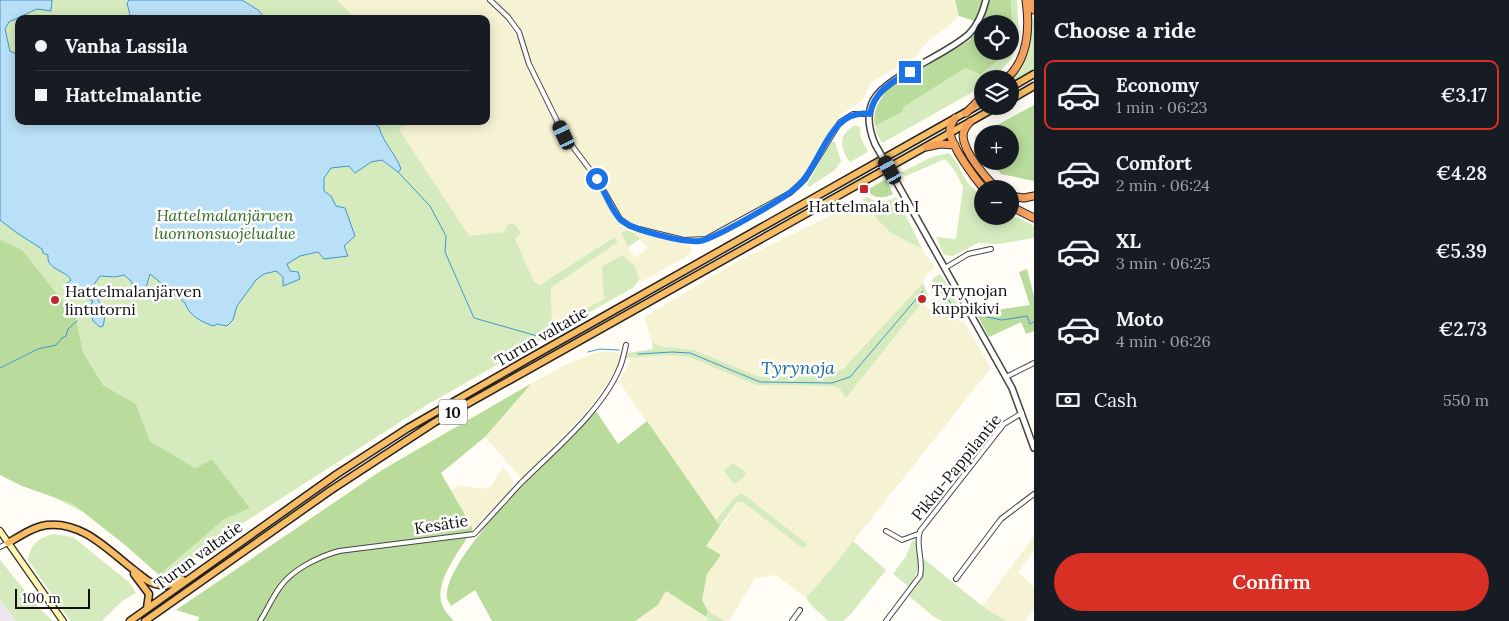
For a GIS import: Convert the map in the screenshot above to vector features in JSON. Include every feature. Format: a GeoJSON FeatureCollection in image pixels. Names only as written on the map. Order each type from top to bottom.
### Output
{"type":"FeatureCollection","features":[{"type":"Feature","properties":{"kind":"highway"},"geometry":{"type":"LineString","coordinates":[[1014,70],[1018,66],[1026,46],[1028,18],[1026,0]]}},
{"type":"Feature","properties":{"kind":"highway"},"geometry":{"type":"LineString","coordinates":[[1032,0],[1034,10]]}},
{"type":"Feature","properties":{"kind":"highway"},"geometry":{"type":"LineString","coordinates":[[1019,83],[1034,74]]}},
{"type":"Feature","properties":{"kind":"highway"},"geometry":{"type":"LineString","coordinates":[[1019,95],[1034,86]]}},
{"type":"Feature","properties":{"kind":"highway"},"geometry":{"type":"LineString","coordinates":[[966,113],[974,105]]}},
{"type":"Feature","properties":{"kind":"highway","name":"Turun valtatie"},"geometry":{"type":"LineString","coordinates":[[130,621],[337,474],[408,428],[974,108]]}},
{"type":"Feature","properties":{"kind":"highway","name":"Turun valtatie"},"geometry":{"type":"LineString","coordinates":[[145,621],[331,490],[435,422],[982,115]]}},
{"type":"Feature","properties":{"kind":"highway"},"geometry":{"type":"LineString","coordinates":[[955,118],[951,125],[950,133],[978,180]]}},
{"type":"Feature","properties":{"kind":"highway"},"geometry":{"type":"LineString","coordinates":[[970,122],[964,131],[965,143],[978,167],[989,180]]}},
{"type":"Feature","properties":{"kind":"highway"},"geometry":{"type":"LineString","coordinates":[[926,147],[940,144],[955,144]]}},
{"type":"Feature","properties":{"kind":"highway"},"geometry":{"type":"LineString","coordinates":[[1019,197],[1034,196]]}},
{"type":"Feature","properties":{"kind":"highway"},"geometry":{"type":"LineString","coordinates":[[1019,210],[1034,218]]}},
{"type":"Feature","properties":{"kind":"highway"},"geometry":{"type":"LineString","coordinates":[[8,543],[25,533],[45,526],[67,526],[81,531],[107,547],[152,583],[163,586],[173,584],[201,570]]}},
{"type":"Feature","properties":{"kind":"highway"},"geometry":{"type":"LineString","coordinates":[[125,563],[147,589],[149,597],[147,608]]}},
{"type":"Feature","properties":{"kind":"main road"},"geometry":{"type":"LineString","coordinates":[[0,531],[64,621]]}},
{"type":"Feature","properties":{"kind":"street"},"geometry":{"type":"LineString","coordinates":[[490,0],[508,17],[519,32],[529,64],[564,135],[597,179],[620,219],[630,226],[639,229],[684,240],[706,239],[790,193],[805,179],[840,122],[853,114],[870,114]]}},
{"type":"Feature","properties":{"kind":"street"},"geometry":{"type":"LineString","coordinates":[[986,0],[981,17],[970,33],[955,46],[892,82],[874,99],[870,114],[870,130],[875,144],[1006,377],[1022,413],[1034,448]]}},
{"type":"Feature","properties":{"kind":"street"},"geometry":{"type":"LineString","coordinates":[[945,268],[968,254],[991,249]]}},
{"type":"Feature","properties":{"kind":"street","name":"Kesätie"},"geometry":{"type":"LineString","coordinates":[[260,621],[281,586],[297,572],[326,554],[474,534],[588,415],[614,380],[623,360],[626,345]]}},
{"type":"Feature","properties":{"kind":"street"},"geometry":{"type":"LineString","coordinates":[[1006,377],[1034,363]]}},
{"type":"Feature","properties":{"kind":"street","name":"Pikku-Pappilantie"},"geometry":{"type":"LineString","coordinates":[[886,621],[920,576],[922,567],[918,534],[1004,424],[1022,413]]}},
{"type":"Feature","properties":{"kind":"street"},"geometry":{"type":"LineString","coordinates":[[956,579],[1001,519],[1034,494]]}},
{"type":"Feature","properties":{"kind":"street"},"geometry":{"type":"LineString","coordinates":[[886,530],[902,540],[918,534]]}},
{"type":"Feature","properties":{"kind":"street"},"geometry":{"type":"LineString","coordinates":[[0,546],[8,543]]}},
{"type":"Feature","properties":{"kind":"street"},"geometry":{"type":"LineString","coordinates":[[792,621],[800,610]]}},
{"type":"Feature","properties":{"kind":"shaded area"},"geometry":{"type":"Polygon","coordinates":[[[337,0],[955,0],[959,16],[928,41],[914,58],[872,82],[862,101],[840,115],[797,184],[787,192],[715,233],[698,240],[630,224],[619,216],[610,196],[590,165],[586,167],[597,181],[614,216],[626,230],[621,233],[634,258],[648,248],[634,233],[635,230],[691,246],[691,254],[641,282],[635,266],[623,255],[603,266],[605,299],[552,327],[551,288],[618,242],[613,237],[540,285],[534,282],[514,239],[505,232],[469,237],[399,129],[406,125],[490,125],[490,15],[352,15],[337,0]],[[511,14],[505,19],[518,39],[525,35],[511,14]]]}},
{"type":"Feature","properties":{"kind":"shaded area"},"geometry":{"type":"Polygon","coordinates":[[[863,200],[876,218],[891,233],[922,249],[935,267],[926,275],[923,283],[844,368],[828,376],[757,376],[694,350],[659,346],[652,342],[644,317],[740,260],[863,200]]]}},
{"type":"Feature","properties":{"kind":"shaded area"},"geometry":{"type":"Polygon","coordinates":[[[941,298],[953,318],[956,316],[963,320],[991,368],[806,598],[776,575],[755,578],[729,621],[725,621],[708,611],[702,600],[707,574],[720,555],[706,546],[739,502],[743,502],[801,547],[743,494],[734,498],[716,520],[619,382],[631,359],[633,357],[667,355],[689,357],[756,385],[832,386],[839,388],[846,398],[922,303],[931,311],[941,298]]]}},
{"type":"Feature","properties":{"kind":"shaded area"},"geometry":{"type":"Polygon","coordinates":[[[609,351],[621,354],[620,363],[610,379],[589,409],[522,479],[485,437],[532,383],[565,365],[595,353],[609,351]]]}},
{"type":"Feature","properties":{"kind":"shaded area"},"geometry":{"type":"Polygon","coordinates":[[[503,467],[514,481],[512,489],[473,529],[451,491],[460,485],[481,489],[491,486],[503,467]]]}},
{"type":"Feature","properties":{"kind":"shaded area"},"geometry":{"type":"Polygon","coordinates":[[[1034,536],[1034,551],[1018,572],[1034,587],[1034,609],[1025,621],[1006,621],[982,606],[1034,536]]]}},
{"type":"Feature","properties":{"kind":"shaded area"},"geometry":{"type":"Polygon","coordinates":[[[666,591],[708,619],[707,621],[635,621],[658,605],[666,591]]]}},
{"type":"Feature","properties":{"kind":"shaded area"},"geometry":{"type":"Polygon","coordinates":[[[0,600],[16,621],[0,621],[0,600]]]}},
{"type":"Feature","properties":{"kind":"green space","name":"Hattelmalanjärven luonnonsuojelualue"},"geometry":{"type":"Polygon","coordinates":[[[0,0],[337,0],[352,15],[15,15],[15,125],[406,125],[399,129],[469,236],[504,232],[507,225],[514,223],[521,233],[515,239],[534,282],[540,285],[614,237],[618,242],[551,288],[552,327],[604,299],[602,266],[623,255],[635,266],[639,280],[634,287],[425,406],[229,532],[173,574],[167,576],[159,575],[169,566],[109,525],[0,467],[0,0]],[[394,154],[371,162],[382,160],[398,172],[394,154]],[[104,264],[74,294],[93,301],[89,290],[100,276],[115,277],[104,264]],[[41,299],[199,540],[223,520],[250,508],[212,459],[195,468],[150,441],[136,404],[103,385],[83,352],[76,318],[41,299]],[[94,302],[88,310],[92,317],[103,326],[94,302]]]}},
{"type":"Feature","properties":{"kind":"green space"},"geometry":{"type":"Polygon","coordinates":[[[955,0],[984,0],[978,15],[974,15],[974,21],[959,16],[955,0]]]}},
{"type":"Feature","properties":{"kind":"green space"},"geometry":{"type":"Polygon","coordinates":[[[989,0],[1011,0],[1012,15],[984,15],[989,0]]]}},
{"type":"Feature","properties":{"kind":"green space"},"geometry":{"type":"Polygon","coordinates":[[[1011,0],[1017,0],[1018,15],[1012,15],[1011,0]]]}},
{"type":"Feature","properties":{"kind":"green space"},"geometry":{"type":"Polygon","coordinates":[[[1029,10],[1031,10],[1034,20],[1034,69],[1019,78],[1019,70],[1017,70],[1029,10]]]}},
{"type":"Feature","properties":{"kind":"green space"},"geometry":{"type":"Polygon","coordinates":[[[974,33],[974,60],[998,60],[986,70],[974,71],[965,68],[904,107],[902,112],[875,126],[875,111],[888,89],[970,40],[974,33]]]}},
{"type":"Feature","properties":{"kind":"green space"},"geometry":{"type":"Polygon","coordinates":[[[993,60],[1010,60],[1001,70],[974,70],[974,91],[882,143],[875,126],[902,112],[904,107],[965,68],[993,60]]]}},
{"type":"Feature","properties":{"kind":"green space"},"geometry":{"type":"Polygon","coordinates":[[[1034,105],[1034,181],[1001,174],[997,170],[1019,170],[1019,125],[997,125],[1019,115],[1019,113],[1034,105]]]}},
{"type":"Feature","properties":{"kind":"green space"},"geometry":{"type":"Polygon","coordinates":[[[856,125],[860,127],[861,138],[868,152],[850,162],[846,157],[842,141],[846,132],[856,125]]]}},
{"type":"Feature","properties":{"kind":"green space"},"geometry":{"type":"Polygon","coordinates":[[[831,141],[835,142],[841,161],[835,170],[809,187],[807,185],[831,141]]]}},
{"type":"Feature","properties":{"kind":"green space"},"geometry":{"type":"Polygon","coordinates":[[[949,153],[967,182],[974,189],[974,225],[1019,225],[1019,218],[1034,226],[1034,238],[998,244],[978,243],[953,256],[944,255],[936,237],[956,239],[963,187],[955,171],[945,159],[906,176],[900,173],[932,157],[949,153]]]}},
{"type":"Feature","properties":{"kind":"green space"},"geometry":{"type":"Polygon","coordinates":[[[886,179],[893,194],[879,197],[867,190],[886,179]]]}},
{"type":"Feature","properties":{"kind":"green space"},"geometry":{"type":"Polygon","coordinates":[[[867,197],[882,202],[897,197],[922,249],[891,233],[876,218],[863,200],[867,197]]]}},
{"type":"Feature","properties":{"kind":"green space"},"geometry":{"type":"Polygon","coordinates":[[[626,230],[634,233],[640,239],[628,247],[621,233],[626,230]]]}},
{"type":"Feature","properties":{"kind":"green space"},"geometry":{"type":"Polygon","coordinates":[[[0,240],[22,250],[76,318],[83,352],[103,385],[136,404],[150,441],[195,468],[212,459],[250,508],[223,520],[159,575],[73,504],[22,486],[0,475],[0,240]]]}},
{"type":"Feature","properties":{"kind":"green space"},"geometry":{"type":"Polygon","coordinates":[[[1027,269],[1034,296],[1034,331],[1026,334],[1021,322],[989,337],[976,313],[1030,305],[1019,272],[1027,269]]]}},
{"type":"Feature","properties":{"kind":"green space"},"geometry":{"type":"Polygon","coordinates":[[[940,274],[966,319],[962,320],[956,316],[953,318],[932,283],[933,278],[940,274]]]}},
{"type":"Feature","properties":{"kind":"green space"},"geometry":{"type":"Polygon","coordinates":[[[923,283],[928,295],[846,398],[839,388],[832,386],[756,385],[689,357],[667,355],[626,358],[628,353],[653,349],[652,342],[659,346],[694,350],[757,376],[828,376],[844,368],[923,283]]]}},
{"type":"Feature","properties":{"kind":"green space"},"geometry":{"type":"Polygon","coordinates":[[[532,383],[485,437],[441,473],[473,529],[446,573],[440,592],[442,604],[454,621],[198,621],[199,617],[176,610],[382,470],[532,383]]]}},
{"type":"Feature","properties":{"kind":"green space"},"geometry":{"type":"Polygon","coordinates":[[[596,411],[618,444],[647,421],[720,526],[706,546],[721,555],[707,574],[702,600],[708,611],[706,617],[666,591],[658,605],[635,621],[492,621],[475,590],[451,606],[447,599],[447,592],[453,573],[468,550],[511,498],[596,411]]]}},
{"type":"Feature","properties":{"kind":"green space"},"geometry":{"type":"Polygon","coordinates":[[[733,463],[746,472],[743,478],[734,484],[724,471],[733,463]]]}},
{"type":"Feature","properties":{"kind":"green space"},"geometry":{"type":"Polygon","coordinates":[[[743,494],[807,544],[805,547],[801,547],[743,502],[736,504],[720,526],[716,520],[734,498],[743,494]]]}},
{"type":"Feature","properties":{"kind":"green space"},"geometry":{"type":"Polygon","coordinates":[[[54,534],[73,537],[130,583],[136,593],[122,601],[102,621],[70,621],[28,560],[29,554],[36,542],[54,534]]]}},
{"type":"Feature","properties":{"kind":"green space"},"geometry":{"type":"Polygon","coordinates":[[[913,539],[918,551],[919,564],[909,587],[893,574],[906,556],[913,539]]]}},
{"type":"Feature","properties":{"kind":"green space"},"geometry":{"type":"Polygon","coordinates":[[[853,541],[886,570],[851,614],[843,621],[828,621],[806,598],[853,541]]]}},
{"type":"Feature","properties":{"kind":"green space"},"geometry":{"type":"Polygon","coordinates":[[[924,559],[982,606],[1006,621],[942,621],[934,617],[909,596],[922,578],[924,559]]]}},
{"type":"Feature","properties":{"kind":"green space"},"geometry":{"type":"Polygon","coordinates":[[[0,560],[39,608],[53,621],[16,621],[0,600],[0,560]]]}},
{"type":"Feature","properties":{"kind":"green space"},"geometry":{"type":"Polygon","coordinates":[[[708,611],[725,621],[707,621],[708,611]]]}},
{"type":"Feature","properties":{"kind":"water"},"geometry":{"type":"Polygon","coordinates":[[[0,0],[52,0],[51,11],[37,9],[24,15],[15,15],[15,19],[9,22],[5,29],[10,51],[15,53],[15,125],[376,125],[379,127],[383,138],[401,169],[398,172],[382,160],[371,162],[355,173],[349,166],[331,168],[324,178],[324,191],[331,196],[336,206],[345,208],[355,236],[344,246],[348,256],[324,259],[318,252],[300,256],[287,264],[290,271],[298,272],[300,279],[283,286],[283,277],[276,271],[264,274],[256,280],[237,306],[233,320],[227,326],[217,324],[214,326],[197,318],[189,311],[185,303],[150,274],[145,291],[132,288],[132,282],[124,275],[115,277],[100,276],[90,290],[103,310],[103,326],[100,327],[93,321],[88,310],[93,301],[74,294],[65,285],[71,280],[50,264],[48,255],[43,253],[42,249],[0,220],[0,0]]]}},
{"type":"Feature","properties":{"kind":"water"},"geometry":{"type":"Polygon","coordinates":[[[129,0],[242,0],[262,15],[130,15],[127,3],[129,0]]]}},
{"type":"Feature","properties":{"kind":"waterway","name":"Tyrynoja"},"geometry":{"type":"LineString","coordinates":[[398,172],[430,206],[446,236],[445,252],[474,318],[541,337],[571,319],[572,321]]}},
{"type":"Feature","properties":{"kind":"waterway"},"geometry":{"type":"LineString","coordinates":[[941,288],[957,313]]}},
{"type":"Feature","properties":{"kind":"waterway","name":"Tyrynoja"},"geometry":{"type":"LineString","coordinates":[[638,354],[690,353],[760,382],[832,383],[850,377],[923,291]]}},
{"type":"Feature","properties":{"kind":"waterway","name":"Tyrynoja"},"geometry":{"type":"LineString","coordinates":[[986,317],[1002,320],[1027,316],[1030,324],[1034,322]]}},
{"type":"Feature","properties":{"kind":"waterway"},"geometry":{"type":"LineString","coordinates":[[0,368],[38,349],[56,345],[66,336],[68,329],[77,321]]}},
{"type":"Feature","properties":{"kind":"waterway"},"geometry":{"type":"LineString","coordinates":[[588,352],[600,349],[619,350]]}},
{"type":"Feature","properties":{"kind":"place","name":"Hattelmala th I"},"geometry":{"type":"Point","coordinates":[864,189]}},
{"type":"Feature","properties":{"kind":"place","name":"Tyrynojan kuppikivi"},"geometry":{"type":"Point","coordinates":[922,299]}},
{"type":"Feature","properties":{"kind":"place","name":"Hattelmalanjärven lintutorni"},"geometry":{"type":"Point","coordinates":[55,300]}},
{"type":"Feature","properties":{"kind":"route"},"geometry":{"type":"LineString","coordinates":[[597,179],[616,214],[625,224],[684,240],[699,241],[706,239],[755,214],[796,189],[805,179],[840,122],[853,114],[870,114],[874,99],[881,91],[910,72]]}}]}
